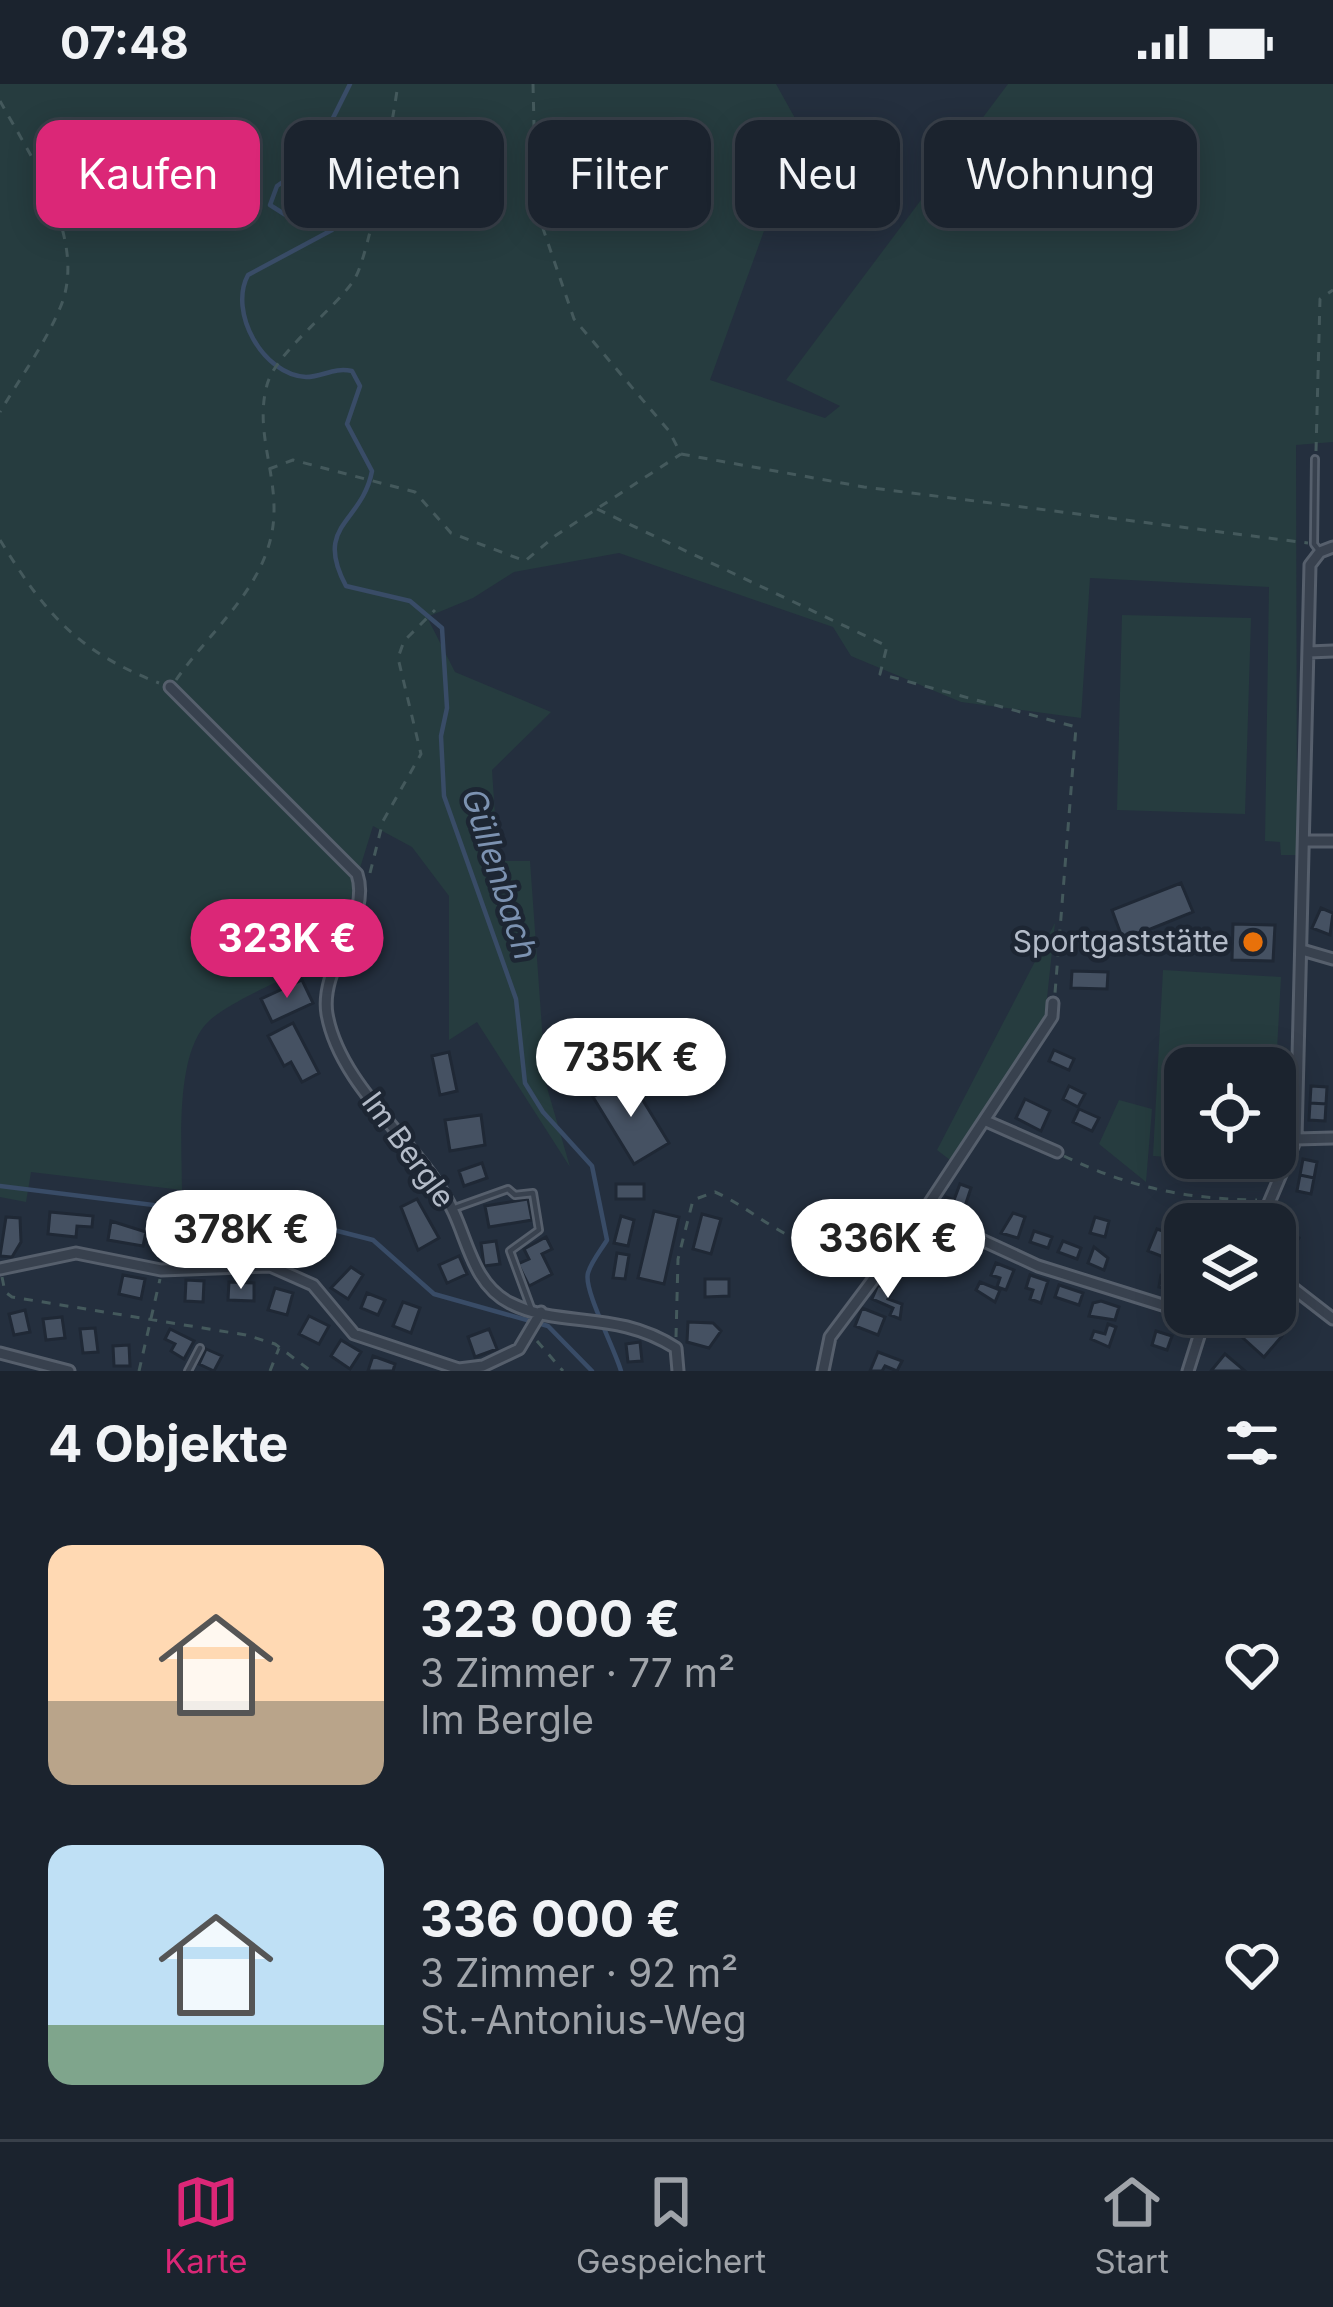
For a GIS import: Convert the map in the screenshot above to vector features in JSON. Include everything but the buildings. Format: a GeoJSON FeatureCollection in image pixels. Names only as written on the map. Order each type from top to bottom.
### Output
{"type":"FeatureCollection","features":[{"type":"Feature","properties":{"kind":"street"},"geometry":{"type":"LineString","coordinates":[[1333,548],[1317,548],[1310,565],[1296,1138],[1333,1138]]}},
{"type":"Feature","properties":{"kind":"street"},"geometry":{"type":"LineString","coordinates":[[1309,652],[1333,651]]}},
{"type":"Feature","properties":{"kind":"street"},"geometry":{"type":"LineString","coordinates":[[170,688],[347,859],[363,890]]}},
{"type":"Feature","properties":{"kind":"street"},"geometry":{"type":"LineString","coordinates":[[1304,841],[1333,841]]}},
{"type":"Feature","properties":{"kind":"street","name":"Im Bergle"},"geometry":{"type":"LineString","coordinates":[[363,890],[333,972],[327,1013],[355,1077],[452,1209],[479,1276],[512,1304],[621,1323],[647,1330],[676,1348]]}},
{"type":"Feature","properties":{"kind":"street"},"geometry":{"type":"LineString","coordinates":[[1302,950],[1333,959]]}},
{"type":"Feature","properties":{"kind":"street"},"geometry":{"type":"LineString","coordinates":[[823,1371],[830,1336],[986,1121],[1052,1017],[1053,1003]]}},
{"type":"Feature","properties":{"kind":"street"},"geometry":{"type":"LineString","coordinates":[[986,1121],[1057,1152]]}},
{"type":"Feature","properties":{"kind":"street"},"geometry":{"type":"LineString","coordinates":[[1269,1203],[1279,1179]]}},
{"type":"Feature","properties":{"kind":"street"},"geometry":{"type":"LineString","coordinates":[[923,1213],[1039,1266],[1164,1305]]}},
{"type":"Feature","properties":{"kind":"street"},"geometry":{"type":"LineString","coordinates":[[1,1269],[76,1253],[161,1270],[273,1267],[313,1285],[339,1322],[354,1334],[451,1368],[476,1368],[519,1348],[531,1335],[537,1312]]}},
{"type":"Feature","properties":{"kind":"street"},"geometry":{"type":"LineString","coordinates":[[1296,1290],[1333,1318]]}},
{"type":"Feature","properties":{"kind":"street"},"geometry":{"type":"LineString","coordinates":[[1187,1371],[1199,1335]]}},
{"type":"Feature","properties":{"kind":"street"},"geometry":{"type":"LineString","coordinates":[[676,1348],[678,1371]]}},
{"type":"Feature","properties":{"kind":"street"},"geometry":{"type":"LineString","coordinates":[[0,1353],[65,1370]]}},
{"type":"Feature","properties":{"kind":"street"},"geometry":{"type":"LineString","coordinates":[[405,1371],[410,1356]]}},
{"type":"Feature","properties":{"kind":"lane"},"geometry":{"type":"LineString","coordinates":[[1315,459],[1317,548]]}},
{"type":"Feature","properties":{"kind":"lane"},"geometry":{"type":"LineString","coordinates":[[452,1209],[508,1189],[515,1195],[533,1193],[539,1230],[510,1251],[537,1312]]}},
{"type":"Feature","properties":{"kind":"lane"},"geometry":{"type":"LineString","coordinates":[[188,1371],[200,1348]]}},
{"type":"Feature","properties":{"kind":"path"},"geometry":{"type":"LineString","coordinates":[[0,540],[57,624],[103,657],[170,688],[198,648],[221,630],[238,598],[256,579],[274,511],[263,432],[267,381],[357,276],[398,84]]}},
{"type":"Feature","properties":{"kind":"path"},"geometry":{"type":"LineString","coordinates":[[533,84],[536,208],[574,319],[669,431],[681,454]]}},
{"type":"Feature","properties":{"kind":"path"},"geometry":{"type":"LineString","coordinates":[[0,101],[55,207],[67,263],[62,304],[0,412]]}},
{"type":"Feature","properties":{"kind":"path"},"geometry":{"type":"LineString","coordinates":[[1315,459],[1320,299],[1333,290]]}},
{"type":"Feature","properties":{"kind":"path"},"geometry":{"type":"LineString","coordinates":[[268,470],[293,460],[415,492],[451,533],[525,561],[681,454],[887,490],[1317,548]]}},
{"type":"Feature","properties":{"kind":"path"},"geometry":{"type":"LineString","coordinates":[[597,509],[887,646],[880,674],[1076,727],[1061,964],[1053,1003]]}},
{"type":"Feature","properties":{"kind":"path"},"geometry":{"type":"LineString","coordinates":[[363,890],[383,821],[421,754],[398,658],[404,641],[435,610]]}},
{"type":"Feature","properties":{"kind":"path"},"geometry":{"type":"LineString","coordinates":[[1057,1152],[1117,1182],[1161,1193],[1270,1200]]}},
{"type":"Feature","properties":{"kind":"path"},"geometry":{"type":"LineString","coordinates":[[676,1348],[678,1259],[693,1200],[715,1192],[811,1247],[841,1250],[867,1242],[900,1219],[923,1213]]}},
{"type":"Feature","properties":{"kind":"path"},"geometry":{"type":"LineString","coordinates":[[1,1269],[2,1286],[12,1297],[208,1327],[280,1346],[311,1371]]}},
{"type":"Feature","properties":{"kind":"path"},"geometry":{"type":"LineString","coordinates":[[139,1371],[161,1270]]}},
{"type":"Feature","properties":{"kind":"path"},"geometry":{"type":"LineString","coordinates":[[200,1348],[208,1327]]}},
{"type":"Feature","properties":{"kind":"path"},"geometry":{"type":"LineString","coordinates":[[531,1335],[563,1371]]}},
{"type":"Feature","properties":{"kind":"path"},"geometry":{"type":"LineString","coordinates":[[270,1371],[280,1346]]}},
{"type":"Feature","properties":{"kind":"green space"},"geometry":{"type":"Polygon","coordinates":[[[0,84],[776,84],[796,120],[735,120],[735,228],[765,228],[710,380],[825,418],[840,406],[786,380],[924,196],[924,228],[1197,228],[1197,120],[981,120],[1008,84],[1333,84],[1333,442],[1296,445],[1297,855],[1281,855],[1280,842],[1265,841],[1269,587],[1090,578],[1081,718],[961,702],[851,656],[833,627],[619,553],[514,572],[473,598],[427,617],[455,672],[551,712],[492,770],[498,861],[530,861],[546,1084],[570,1167],[477,1022],[449,1040],[449,896],[412,847],[373,826],[333,955],[235,1003],[198,1035],[182,1100],[182,1190],[31,1172],[26,1202],[0,1197],[0,84]]]}},
{"type":"Feature","properties":{"kind":"green space"},"geometry":{"type":"Polygon","coordinates":[[[1122,615],[1251,618],[1245,814],[1117,810],[1122,615]]]}},
{"type":"Feature","properties":{"kind":"green space"},"geometry":{"type":"Polygon","coordinates":[[[1055,923],[1045,1017],[950,1160],[937,1150],[1055,923]]]}},
{"type":"Feature","properties":{"kind":"green space"},"geometry":{"type":"Polygon","coordinates":[[[1163,970],[1281,977],[1277,1047],[1164,1047],[1164,1157],[1153,1156],[1163,970]]]}},
{"type":"Feature","properties":{"kind":"green space"},"geometry":{"type":"Polygon","coordinates":[[[1119,1100],[1152,1109],[1146,1182],[1099,1144],[1119,1100]]]}},
{"type":"Feature","properties":{"kind":"waterway","name":"Güllenbach"},"geometry":{"type":"LineString","coordinates":[[350,84],[311,162],[277,186],[270,205],[292,219],[332,220],[332,230],[248,275],[243,290],[246,323],[263,354],[290,374],[306,377],[352,371],[360,386],[347,424],[372,471],[367,489],[337,536],[337,565],[346,586],[410,601],[442,628],[447,708],[441,736],[444,796],[516,999],[525,1083],[543,1112],[592,1166],[607,1240],[591,1265],[588,1281],[621,1371]]}},
{"type":"Feature","properties":{"kind":"waterway"},"geometry":{"type":"LineString","coordinates":[[0,1186],[314,1225],[373,1240],[434,1294],[548,1326],[592,1371]]}},
{"type":"Feature","properties":{"kind":"place","name":"Sportgaststätte"},"geometry":{"type":"Point","coordinates":[1253,942]}}]}
